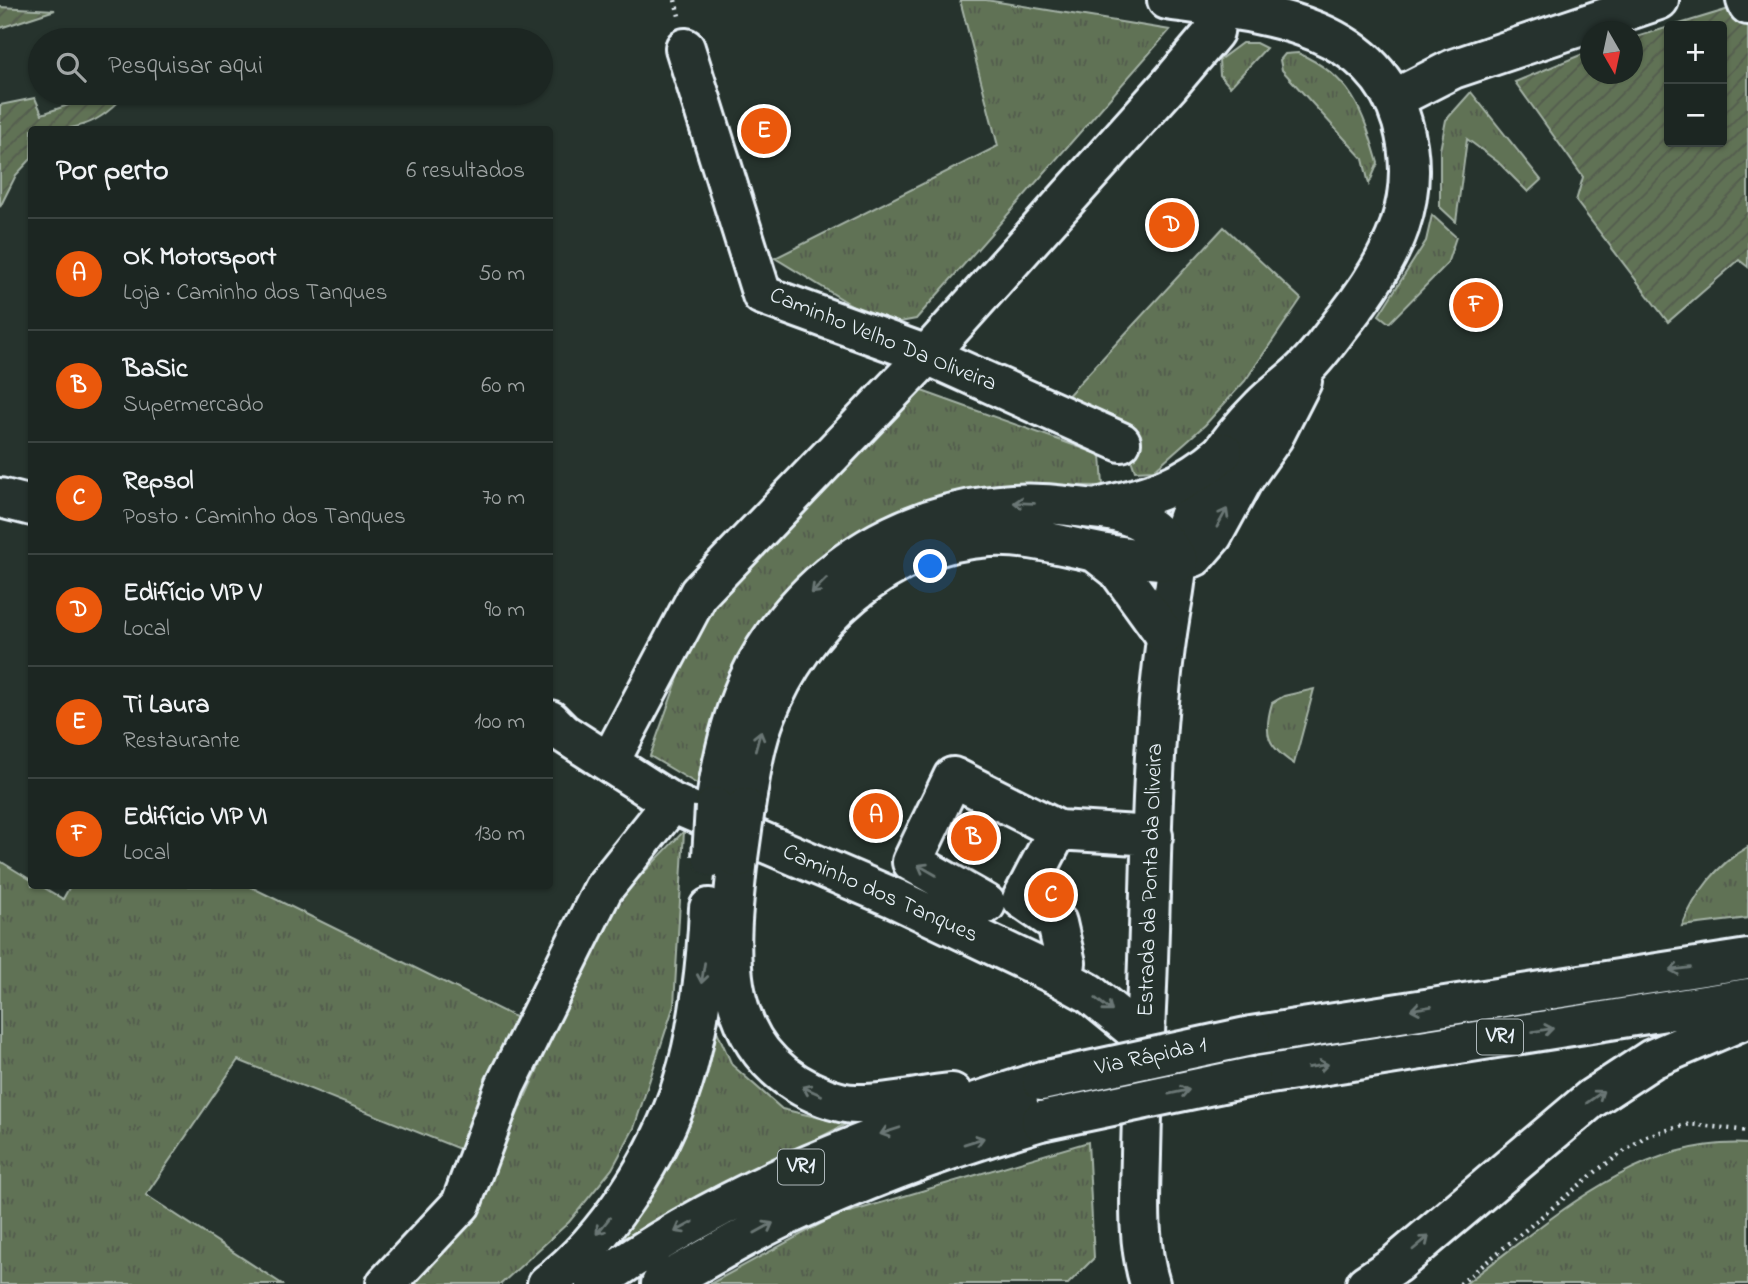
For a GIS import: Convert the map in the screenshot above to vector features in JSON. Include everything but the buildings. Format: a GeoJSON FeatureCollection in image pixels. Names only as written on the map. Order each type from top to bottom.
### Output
{"type":"FeatureCollection","features":[{"type":"Feature","properties":{"kind":"main road","name":"Estrada da Ponta da Oliveira"},"geometry":{"type":"LineString","coordinates":[[1150,1284],[1139,1241],[1144,1038],[1159,675],[1183,533],[1197,492],[1223,453],[1262,405],[1308,366],[1364,295],[1389,258],[1400,233],[1408,203],[1410,160],[1394,99],[1369,65],[1336,39],[1286,20],[1167,0]]}},
{"type":"Feature","properties":{"kind":"main road"},"geometry":{"type":"LineString","coordinates":[[1394,99],[1453,69],[1660,0]]}},
{"type":"Feature","properties":{"kind":"main road"},"geometry":{"type":"LineString","coordinates":[[610,761],[699,593],[927,355],[1170,84],[1213,32],[1217,7]]}},
{"type":"Feature","properties":{"kind":"main road","name":"Caminho Velho Da Oliveira"},"geometry":{"type":"LineString","coordinates":[[685,48],[762,295],[927,355],[1121,442]]}},
{"type":"Feature","properties":{"kind":"main road","name":"Estrada da Ponta da Oliveira"},"geometry":{"type":"LineString","coordinates":[[1179,562],[1194,557],[1213,535],[1243,480],[1274,436],[1308,366]]}},
{"type":"Feature","properties":{"kind":"main road"},"geometry":{"type":"LineString","coordinates":[[1092,509],[1142,498],[1171,487],[1195,476],[1223,453]]}},
{"type":"Feature","properties":{"kind":"main road"},"geometry":{"type":"LineString","coordinates":[[0,498],[28,505]]}},
{"type":"Feature","properties":{"kind":"main road"},"geometry":{"type":"LineString","coordinates":[[730,807],[721,766],[747,684],[787,619],[854,555],[916,523],[962,510],[1015,502],[1092,509],[1141,519],[1166,540],[1179,562]]}},
{"type":"Feature","properties":{"kind":"main road"},"geometry":{"type":"LineString","coordinates":[[547,1284],[600,1230],[634,1185],[656,1147],[683,1082],[725,858],[730,807],[781,681],[805,643],[838,605],[879,574],[927,552],[960,541],[990,537],[1058,543],[1096,552],[1179,562]]}},
{"type":"Feature","properties":{"kind":"main road"},"geometry":{"type":"LineString","coordinates":[[1096,552],[1118,570],[1165,635]]}},
{"type":"Feature","properties":{"kind":"main road","name":"Caminho dos Tanques"},"geometry":{"type":"LineString","coordinates":[[553,723],[563,733],[671,803],[950,924],[1060,977],[1089,993],[1144,1038]]}},
{"type":"Feature","properties":{"kind":"main road"},"geometry":{"type":"LineString","coordinates":[[1060,977],[1066,963],[1057,923],[912,862],[953,778],[1058,830],[1153,836]]}},
{"type":"Feature","properties":{"kind":"main road"},"geometry":{"type":"LineString","coordinates":[[386,1284],[461,1205],[505,1086],[603,890],[671,803]]}},
{"type":"Feature","properties":{"kind":"main road"},"geometry":{"type":"LineString","coordinates":[[950,924],[961,910],[1004,901],[1058,830]]}},
{"type":"Feature","properties":{"kind":"main road"},"geometry":{"type":"LineString","coordinates":[[725,858],[737,1004],[745,1029],[760,1051],[783,1075],[808,1090],[855,1104],[1033,1084]]}},
{"type":"Feature","properties":{"kind":"main road","name":"Via Rápida 1"},"geometry":{"type":"LineString","coordinates":[[595,1284],[639,1252],[762,1184],[877,1135],[1033,1084],[1251,1036],[1748,959]]}},
{"type":"Feature","properties":{"kind":"main road","name":"Via Rápida 1"},"geometry":{"type":"LineString","coordinates":[[661,1284],[782,1218],[877,1176],[955,1146],[1041,1121],[1251,1077],[1748,998]]}},
{"type":"Feature","properties":{"kind":"main road"},"geometry":{"type":"LineString","coordinates":[[1366,1284],[1396,1264],[1591,1099],[1653,1059],[1748,1018]]}},
{"type":"Feature","properties":{"kind":"main road","name":"Estrada da Ponta da Oliveira"},"geometry":{"type":"LineString","coordinates":[[1122,1284],[1139,1241]]}},
{"type":"Feature","properties":{"kind":"path"},"geometry":{"type":"LineString","coordinates":[[1460,1284],[1599,1169],[1646,1136],[1690,1124],[1748,1131]]}},
{"type":"Feature","properties":{"kind":"green space"},"geometry":{"type":"Polygon","coordinates":[[[960,0],[986,0],[1170,30],[916,319],[884,325],[775,258],[998,146],[960,0]]]}},
{"type":"Feature","properties":{"kind":"green space"},"geometry":{"type":"Polygon","coordinates":[[[1739,6],[1748,19],[1748,267],[1739,260],[1668,322],[1576,201],[1583,177],[1515,82],[1580,55],[1580,84],[1643,84],[1643,35],[1664,29],[1664,147],[1727,147],[1727,21],[1690,21],[1739,6]]]}},
{"type":"Feature","properties":{"kind":"green space"},"geometry":{"type":"Polygon","coordinates":[[[0,7],[55,10],[0,28],[0,7]]]}},
{"type":"Feature","properties":{"kind":"green space"},"geometry":{"type":"Polygon","coordinates":[[[1242,43],[1256,43],[1266,48],[1230,87],[1220,75],[1219,60],[1242,43]]]}},
{"type":"Feature","properties":{"kind":"green space"},"geometry":{"type":"Polygon","coordinates":[[[1298,53],[1316,62],[1343,84],[1360,111],[1378,163],[1369,184],[1363,159],[1282,70],[1280,60],[1285,54],[1298,53]]]}},
{"type":"Feature","properties":{"kind":"green space"},"geometry":{"type":"Polygon","coordinates":[[[1471,92],[1541,180],[1528,192],[1498,162],[1467,139],[1456,222],[1440,207],[1440,150],[1446,120],[1471,92]]]}},
{"type":"Feature","properties":{"kind":"green space"},"geometry":{"type":"Polygon","coordinates":[[[28,99],[28,105],[38,105],[42,114],[68,105],[116,105],[95,120],[80,126],[28,126],[28,162],[16,175],[0,207],[0,105],[28,99]]]}},
{"type":"Feature","properties":{"kind":"green space"},"geometry":{"type":"Polygon","coordinates":[[[1432,215],[1456,237],[1447,264],[1389,323],[1379,315],[1426,241],[1432,215]]]}},
{"type":"Feature","properties":{"kind":"green space"},"geometry":{"type":"Polygon","coordinates":[[[1224,227],[1301,299],[1245,381],[1205,425],[1154,470],[1135,471],[1123,436],[1061,403],[1224,227]]]}},
{"type":"Feature","properties":{"kind":"green space"},"geometry":{"type":"Polygon","coordinates":[[[919,390],[1101,455],[1103,486],[1021,485],[925,500],[854,541],[702,787],[650,756],[708,595],[919,390]]]}},
{"type":"Feature","properties":{"kind":"green space"},"geometry":{"type":"Polygon","coordinates":[[[1314,689],[1294,764],[1278,751],[1270,738],[1268,723],[1272,703],[1284,696],[1314,689]]]}},
{"type":"Feature","properties":{"kind":"green space"},"geometry":{"type":"Polygon","coordinates":[[[684,831],[674,1005],[634,1128],[612,1169],[569,1222],[501,1284],[400,1284],[478,1201],[612,905],[684,831]]]}},
{"type":"Feature","properties":{"kind":"green space"},"geometry":{"type":"Polygon","coordinates":[[[1748,847],[1748,918],[1682,926],[1708,881],[1726,862],[1748,847]]]}},
{"type":"Feature","properties":{"kind":"green space"},"geometry":{"type":"Polygon","coordinates":[[[0,861],[28,878],[28,889],[46,889],[63,899],[68,889],[255,889],[521,1020],[462,1150],[238,1060],[146,1195],[282,1284],[0,1284],[0,861]]]}},
{"type":"Feature","properties":{"kind":"green space"},"geometry":{"type":"Polygon","coordinates":[[[709,1013],[732,1065],[782,1109],[846,1124],[593,1254],[709,1013]]]}},
{"type":"Feature","properties":{"kind":"green space"},"geometry":{"type":"Polygon","coordinates":[[[1088,1142],[1094,1258],[1068,1284],[710,1284],[833,1217],[1088,1142]]]}},
{"type":"Feature","properties":{"kind":"green space"},"geometry":{"type":"Polygon","coordinates":[[[1748,1144],[1748,1284],[1465,1284],[1562,1211],[1631,1169],[1668,1154],[1707,1145],[1748,1144]]]}},
{"type":"Feature","properties":{"kind":"place","name":"Ti Laura"},"geometry":{"type":"Point","coordinates":[764,131]}},
{"type":"Feature","properties":{"kind":"place","name":"Edifício VIP V"},"geometry":{"type":"Point","coordinates":[1172,225]}},
{"type":"Feature","properties":{"kind":"place","name":"Edifício VIP VI"},"geometry":{"type":"Point","coordinates":[1476,305]}},
{"type":"Feature","properties":{"kind":"place","name":"OK Motorsport"},"geometry":{"type":"Point","coordinates":[876,816]}},
{"type":"Feature","properties":{"kind":"place","name":"BaSic"},"geometry":{"type":"Point","coordinates":[974,838]}},
{"type":"Feature","properties":{"kind":"place","name":"Repsol"},"geometry":{"type":"Point","coordinates":[1051,895]}}]}
